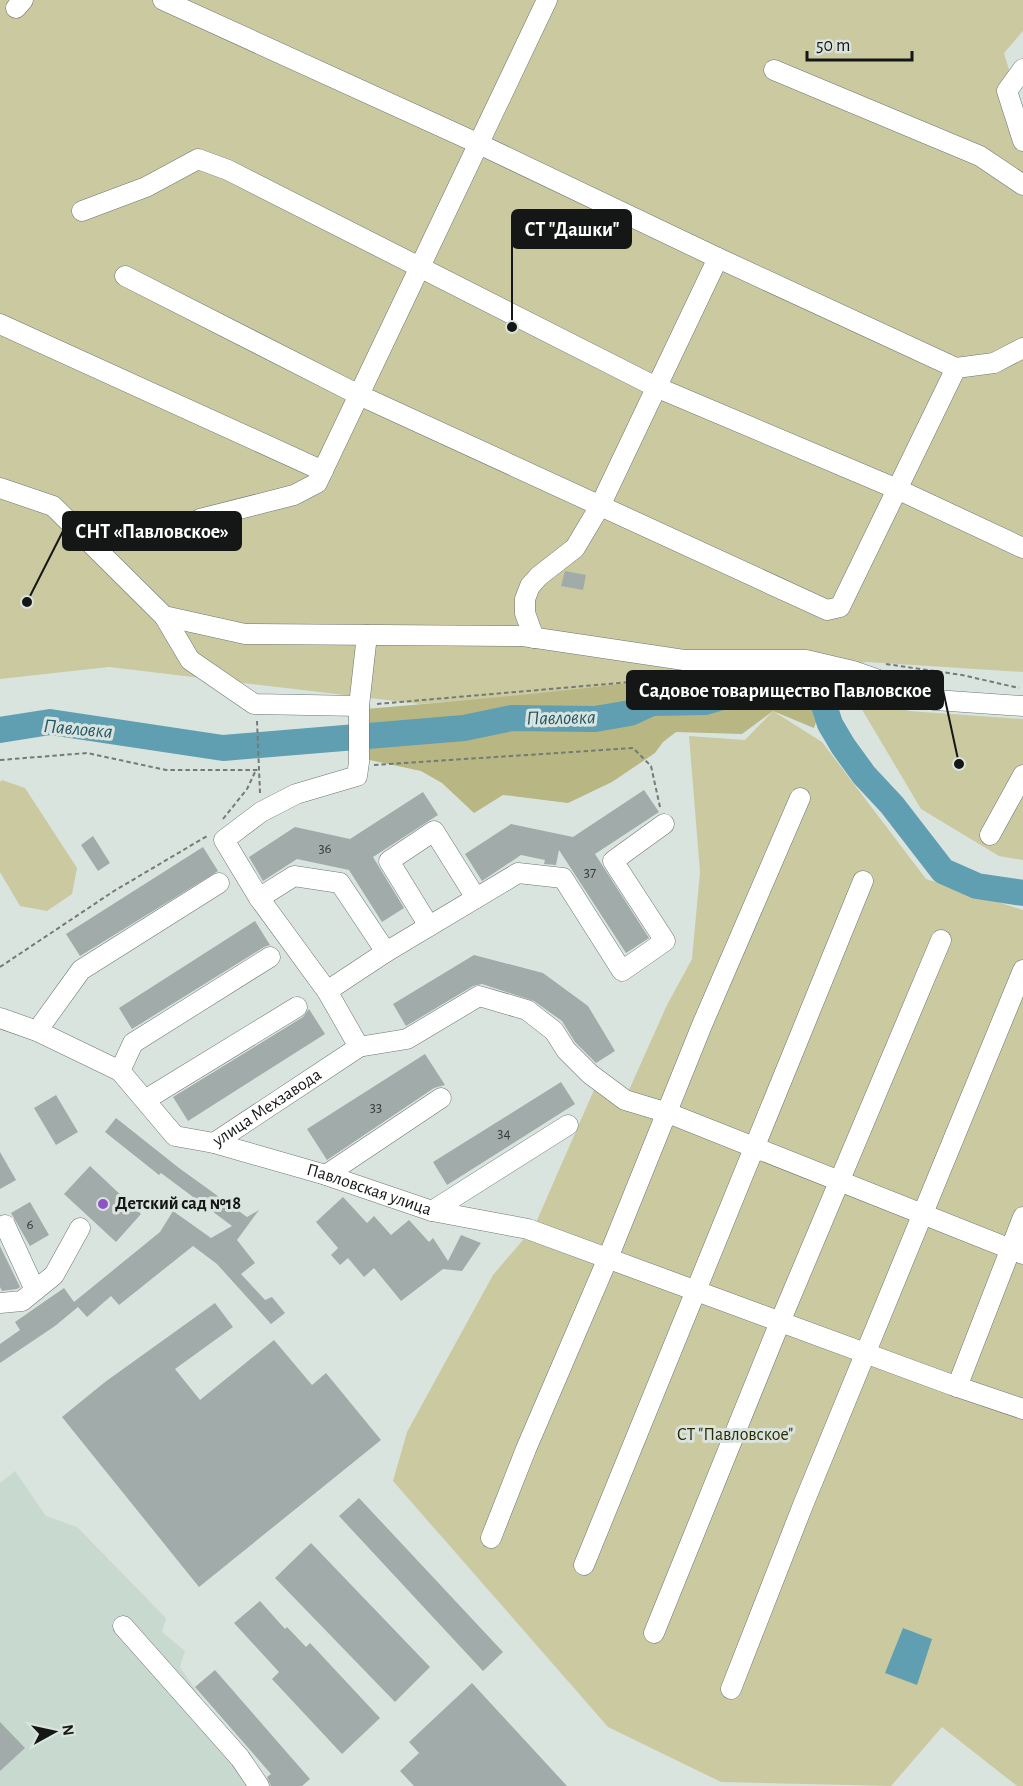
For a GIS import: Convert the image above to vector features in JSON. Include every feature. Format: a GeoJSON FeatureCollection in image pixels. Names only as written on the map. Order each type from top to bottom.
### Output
{"type":"FeatureCollection","features":[{"type":"Feature","properties":{"kind":"street"},"geometry":{"type":"LineString","coordinates":[[163,0],[477,143],[956,368],[994,363],[1023,348]]}},
{"type":"Feature","properties":{"kind":"street"},"geometry":{"type":"LineString","coordinates":[[200,519],[294,495],[317,483],[547,0]]}},
{"type":"Feature","properties":{"kind":"street"},"geometry":{"type":"LineString","coordinates":[[1023,69],[1007,91],[1023,141]]}},
{"type":"Feature","properties":{"kind":"street"},"geometry":{"type":"LineString","coordinates":[[774,70],[980,156],[1023,185]]}},
{"type":"Feature","properties":{"kind":"street"},"geometry":{"type":"LineString","coordinates":[[82,211],[146,187],[198,159],[228,170],[656,387],[897,489],[1023,548]]}},
{"type":"Feature","properties":{"kind":"street"},"geometry":{"type":"LineString","coordinates":[[534,638],[525,613],[525,599],[530,586],[539,576],[575,548],[600,506],[718,258]]}},
{"type":"Feature","properties":{"kind":"street"},"geometry":{"type":"LineString","coordinates":[[125,276],[359,395],[827,610],[840,607],[956,368]]}},
{"type":"Feature","properties":{"kind":"street"},"geometry":{"type":"LineString","coordinates":[[0,324],[323,471]]}},
{"type":"Feature","properties":{"kind":"street"},"geometry":{"type":"LineString","coordinates":[[0,488],[53,506],[164,616],[190,660],[254,704],[359,706]]}},
{"type":"Feature","properties":{"kind":"street"},"geometry":{"type":"LineString","coordinates":[[164,616],[245,634],[523,636],[684,660],[806,660],[853,671],[935,700],[1023,706]]}},
{"type":"Feature","properties":{"kind":"street"},"geometry":{"type":"LineString","coordinates":[[367,635],[359,706],[357,776],[296,794],[261,812],[224,840],[258,898],[327,991],[359,1047],[407,1039],[479,996],[528,1010],[554,1031],[566,1050],[590,1074],[625,1100],[668,1113],[1016,1252]]}},
{"type":"Feature","properties":{"kind":"street"},"geometry":{"type":"LineString","coordinates":[[990,835],[1023,775]]}},
{"type":"Feature","properties":{"kind":"street"},"geometry":{"type":"LineString","coordinates":[[490,1538],[668,1113],[702,1025],[800,798]]}},
{"type":"Feature","properties":{"kind":"street"},"geometry":{"type":"LineString","coordinates":[[327,991],[386,952],[518,873],[563,878],[622,971],[665,941],[613,861],[664,824]]}},
{"type":"Feature","properties":{"kind":"street"},"geometry":{"type":"LineString","coordinates":[[429,926],[389,861],[434,831],[476,898]]}},
{"type":"Feature","properties":{"kind":"street"},"geometry":{"type":"LineString","coordinates":[[258,898],[294,876],[340,883],[386,952]]}},
{"type":"Feature","properties":{"kind":"street"},"geometry":{"type":"LineString","coordinates":[[584,1565],[863,881]]}},
{"type":"Feature","properties":{"kind":"street"},"geometry":{"type":"LineString","coordinates":[[37,1031],[81,970],[219,883]]}},
{"type":"Feature","properties":{"kind":"street"},"geometry":{"type":"LineString","coordinates":[[654,1634],[780,1322],[941,940]]}},
{"type":"Feature","properties":{"kind":"street"},"geometry":{"type":"LineString","coordinates":[[120,1071],[133,1043],[270,957]]}},
{"type":"Feature","properties":{"kind":"street"},"geometry":{"type":"LineString","coordinates":[[731,1689],[865,1353],[1023,970]]}},
{"type":"Feature","properties":{"kind":"street"},"geometry":{"type":"LineString","coordinates":[[144,1100],[297,1006]]}},
{"type":"Feature","properties":{"kind":"street","name":"улица Мехзавода"},"geometry":{"type":"LineString","coordinates":[[0,1018],[37,1031],[120,1071],[174,1136],[214,1143],[359,1047]]}},
{"type":"Feature","properties":{"kind":"street"},"geometry":{"type":"LineString","coordinates":[[326,1175],[441,1098]]}},
{"type":"Feature","properties":{"kind":"street"},"geometry":{"type":"LineString","coordinates":[[432,1211],[568,1125]]}},
{"type":"Feature","properties":{"kind":"street","name":"Павловская улица"},"geometry":{"type":"LineString","coordinates":[[214,1143],[326,1175],[432,1211],[528,1229],[957,1387],[1023,1408]]}},
{"type":"Feature","properties":{"kind":"street"},"geometry":{"type":"LineString","coordinates":[[957,1387],[1016,1252],[1023,1217]]}},
{"type":"Feature","properties":{"kind":"street"},"geometry":{"type":"LineString","coordinates":[[5,1225],[35,1290]]}},
{"type":"Feature","properties":{"kind":"street"},"geometry":{"type":"LineString","coordinates":[[0,1303],[22,1301],[54,1275],[80,1228]]}},
{"type":"Feature","properties":{"kind":"street"},"geometry":{"type":"LineString","coordinates":[[123,1626],[240,1758],[259,1786]]}},
{"type":"Feature","properties":{"kind":"path"},"geometry":{"type":"LineString","coordinates":[[881,663],[1023,687]]}},
{"type":"Feature","properties":{"kind":"path"},"geometry":{"type":"LineString","coordinates":[[359,706],[642,681],[676,674]]}},
{"type":"Feature","properties":{"kind":"path"},"geometry":{"type":"LineString","coordinates":[[257,724],[261,812]]}},
{"type":"Feature","properties":{"kind":"path"},"geometry":{"type":"LineString","coordinates":[[359,764],[633,748],[651,766],[664,824]]}},
{"type":"Feature","properties":{"kind":"path"},"geometry":{"type":"LineString","coordinates":[[0,760],[87,753],[166,770],[258,770]]}},
{"type":"Feature","properties":{"kind":"path"},"geometry":{"type":"LineString","coordinates":[[218,825],[247,789],[258,770]]}},
{"type":"Feature","properties":{"kind":"path"},"geometry":{"type":"LineString","coordinates":[[0,967],[114,891],[212,834]]}},
{"type":"Feature","properties":{"kind":"shaded area"},"geometry":{"type":"Polygon","coordinates":[[[746,666],[805,667],[831,679],[814,728],[773,711],[742,734],[676,732],[663,742],[655,753],[612,782],[568,803],[503,795],[474,813],[442,783],[421,771],[365,759],[366,709],[604,686],[746,666]]]}},
{"type":"Feature","properties":{"kind":"shaded area"},"geometry":{"type":"Polygon","coordinates":[[[15,1471],[46,1516],[77,1527],[166,1618],[162,1632],[185,1651],[180,1667],[262,1786],[0,1786],[0,1483],[15,1471]]]}},
{"type":"Feature","properties":{"kind":"green space"},"geometry":{"type":"Polygon","coordinates":[[[0,0],[1023,0],[1023,31],[1004,53],[1023,116],[1023,672],[867,662],[725,680],[420,704],[109,667],[0,679],[0,0]]]}},
{"type":"Feature","properties":{"kind":"green space"},"geometry":{"type":"Polygon","coordinates":[[[851,691],[909,711],[1023,719],[1023,860],[999,856],[921,809],[851,691]]]}},
{"type":"Feature","properties":{"kind":"green space","name":"СТ \"Павловское\""},"geometry":{"type":"Polygon","coordinates":[[[773,711],[822,742],[926,879],[1023,910],[1023,1786],[1017,1786],[942,1727],[891,1786],[721,1782],[608,1727],[393,1481],[407,1432],[493,1275],[534,1227],[594,1090],[625,1099],[667,1005],[692,959],[700,872],[689,736],[745,740],[773,711]]]}},
{"type":"Feature","properties":{"kind":"green space"},"geometry":{"type":"Polygon","coordinates":[[[2,780],[25,788],[77,868],[72,894],[47,911],[20,906],[0,872],[0,782],[2,780]]]}},
{"type":"Feature","properties":{"kind":"water"},"geometry":{"type":"Polygon","coordinates":[[[903,1628],[932,1639],[917,1685],[885,1673],[903,1628]]]}},
{"type":"Feature","properties":{"kind":"building"},"geometry":{"type":"Polygon","coordinates":[[[565,571],[586,575],[583,590],[561,586],[565,571]]]}},
{"type":"Feature","properties":{"kind":"building"},"geometry":{"type":"Polygon","coordinates":[[[644,790],[659,812],[595,854],[649,938],[626,953],[559,850],[556,865],[544,864],[545,860],[521,855],[482,881],[465,854],[511,824],[573,837],[644,790]]]}},
{"type":"Feature","properties":{"kind":"building"},"geometry":{"type":"Polygon","coordinates":[[[423,792],[438,815],[373,857],[404,908],[382,922],[349,870],[297,859],[263,881],[249,857],[295,827],[350,839],[423,792]]]}},
{"type":"Feature","properties":{"kind":"building"},"geometry":{"type":"Polygon","coordinates":[[[93,836],[110,863],[98,871],[81,845],[93,836]]]}},
{"type":"Feature","properties":{"kind":"building"},"geometry":{"type":"Polygon","coordinates":[[[203,847],[218,871],[80,956],[66,934],[203,847]]]}},
{"type":"Feature","properties":{"kind":"building"},"geometry":{"type":"Polygon","coordinates":[[[255,921],[270,945],[132,1029],[119,1008],[255,921]]]}},
{"type":"Feature","properties":{"kind":"building"},"geometry":{"type":"Polygon","coordinates":[[[474,955],[543,973],[588,1006],[615,1051],[596,1063],[575,1042],[562,1021],[534,1001],[482,984],[473,986],[406,1026],[393,1004],[474,955]]]}},
{"type":"Feature","properties":{"kind":"building"},"geometry":{"type":"Polygon","coordinates":[[[309,1009],[325,1034],[188,1121],[173,1097],[303,1017],[309,1009]]]}},
{"type":"Feature","properties":{"kind":"building"},"geometry":{"type":"Polygon","coordinates":[[[425,1054],[445,1085],[434,1088],[327,1160],[307,1129],[425,1054]]]}},
{"type":"Feature","properties":{"kind":"building"},"geometry":{"type":"Polygon","coordinates":[[[561,1082],[575,1104],[447,1185],[433,1162],[561,1082]]]}},
{"type":"Feature","properties":{"kind":"building"},"geometry":{"type":"Polygon","coordinates":[[[56,1095],[78,1132],[56,1145],[34,1108],[56,1095]]]}},
{"type":"Feature","properties":{"kind":"building"},"geometry":{"type":"Polygon","coordinates":[[[116,1118],[179,1168],[247,1217],[259,1210],[237,1240],[255,1263],[241,1274],[265,1300],[272,1297],[285,1313],[271,1324],[217,1264],[193,1246],[119,1305],[111,1296],[87,1317],[78,1307],[55,1326],[0,1363],[0,1344],[20,1330],[15,1322],[64,1288],[74,1302],[160,1232],[173,1211],[211,1238],[232,1226],[161,1173],[159,1175],[105,1132],[116,1118]]]}},
{"type":"Feature","properties":{"kind":"building"},"geometry":{"type":"Polygon","coordinates":[[[0,1152],[16,1180],[0,1189],[0,1152]]]}},
{"type":"Feature","properties":{"kind":"building","name":"Детский сад №18"},"geometry":{"type":"Polygon","coordinates":[[[90,1166],[141,1214],[116,1242],[64,1194],[90,1166]]]}},
{"type":"Feature","properties":{"kind":"building"},"geometry":{"type":"Polygon","coordinates":[[[343,1197],[367,1223],[374,1216],[391,1235],[409,1220],[429,1242],[433,1238],[448,1261],[461,1235],[481,1243],[462,1271],[443,1269],[401,1301],[374,1268],[364,1277],[348,1258],[340,1265],[331,1255],[338,1248],[316,1222],[343,1197]]]}},
{"type":"Feature","properties":{"kind":"building"},"geometry":{"type":"Polygon","coordinates":[[[30,1202],[49,1235],[30,1246],[11,1213],[30,1202]]]}},
{"type":"Feature","properties":{"kind":"building"},"geometry":{"type":"Polygon","coordinates":[[[0,1246],[20,1287],[17,1289],[2,1291],[0,1287],[0,1246]]]}},
{"type":"Feature","properties":{"kind":"building"},"geometry":{"type":"Polygon","coordinates":[[[215,1303],[233,1327],[175,1369],[200,1400],[274,1340],[312,1385],[326,1373],[381,1440],[199,1587],[62,1417],[105,1382],[215,1303]]]}},
{"type":"Feature","properties":{"kind":"building"},"geometry":{"type":"Polygon","coordinates":[[[359,1498],[503,1652],[483,1671],[339,1516],[359,1498]]]}},
{"type":"Feature","properties":{"kind":"building"},"geometry":{"type":"Polygon","coordinates":[[[311,1543],[430,1667],[395,1702],[275,1578],[311,1543]]]}},
{"type":"Feature","properties":{"kind":"building"},"geometry":{"type":"Polygon","coordinates":[[[260,1601],[285,1629],[287,1627],[306,1647],[310,1643],[380,1718],[342,1754],[272,1679],[279,1672],[234,1623],[260,1601]]]}},
{"type":"Feature","properties":{"kind":"building"},"geometry":{"type":"Polygon","coordinates":[[[215,1670],[310,1779],[302,1786],[271,1786],[267,1777],[271,1774],[195,1687],[215,1670]]]}},
{"type":"Feature","properties":{"kind":"building"},"geometry":{"type":"Polygon","coordinates":[[[472,1683],[567,1786],[414,1786],[400,1771],[419,1753],[409,1742],[472,1683]]]}},
{"type":"Feature","properties":{"kind":"building"},"geometry":{"type":"Polygon","coordinates":[[[0,1722],[25,1748],[0,1771],[0,1722]]]}},
{"type":"Feature","properties":{"kind":"waterway","name":"Павловка"},"geometry":{"type":"LineString","coordinates":[[0,730],[50,722],[223,748],[464,728],[512,718],[595,719],[630,713],[652,703],[705,702],[769,683],[792,685],[822,699],[830,724],[843,746],[943,871],[977,886],[1023,893]]}},
{"type":"Feature","properties":{"kind":"place","name":"СТ \"Дашки\""},"geometry":{"type":"Point","coordinates":[512,327]}},
{"type":"Feature","properties":{"kind":"place","name":"СНТ «Павловское»"},"geometry":{"type":"Point","coordinates":[27,602]}},
{"type":"Feature","properties":{"kind":"place","name":"Садовое товарищество Павловское"},"geometry":{"type":"Point","coordinates":[959,764]}},
{"type":"Feature","properties":{"kind":"place","name":"Детский сад №18"},"geometry":{"type":"Point","coordinates":[103,1204]}}]}
